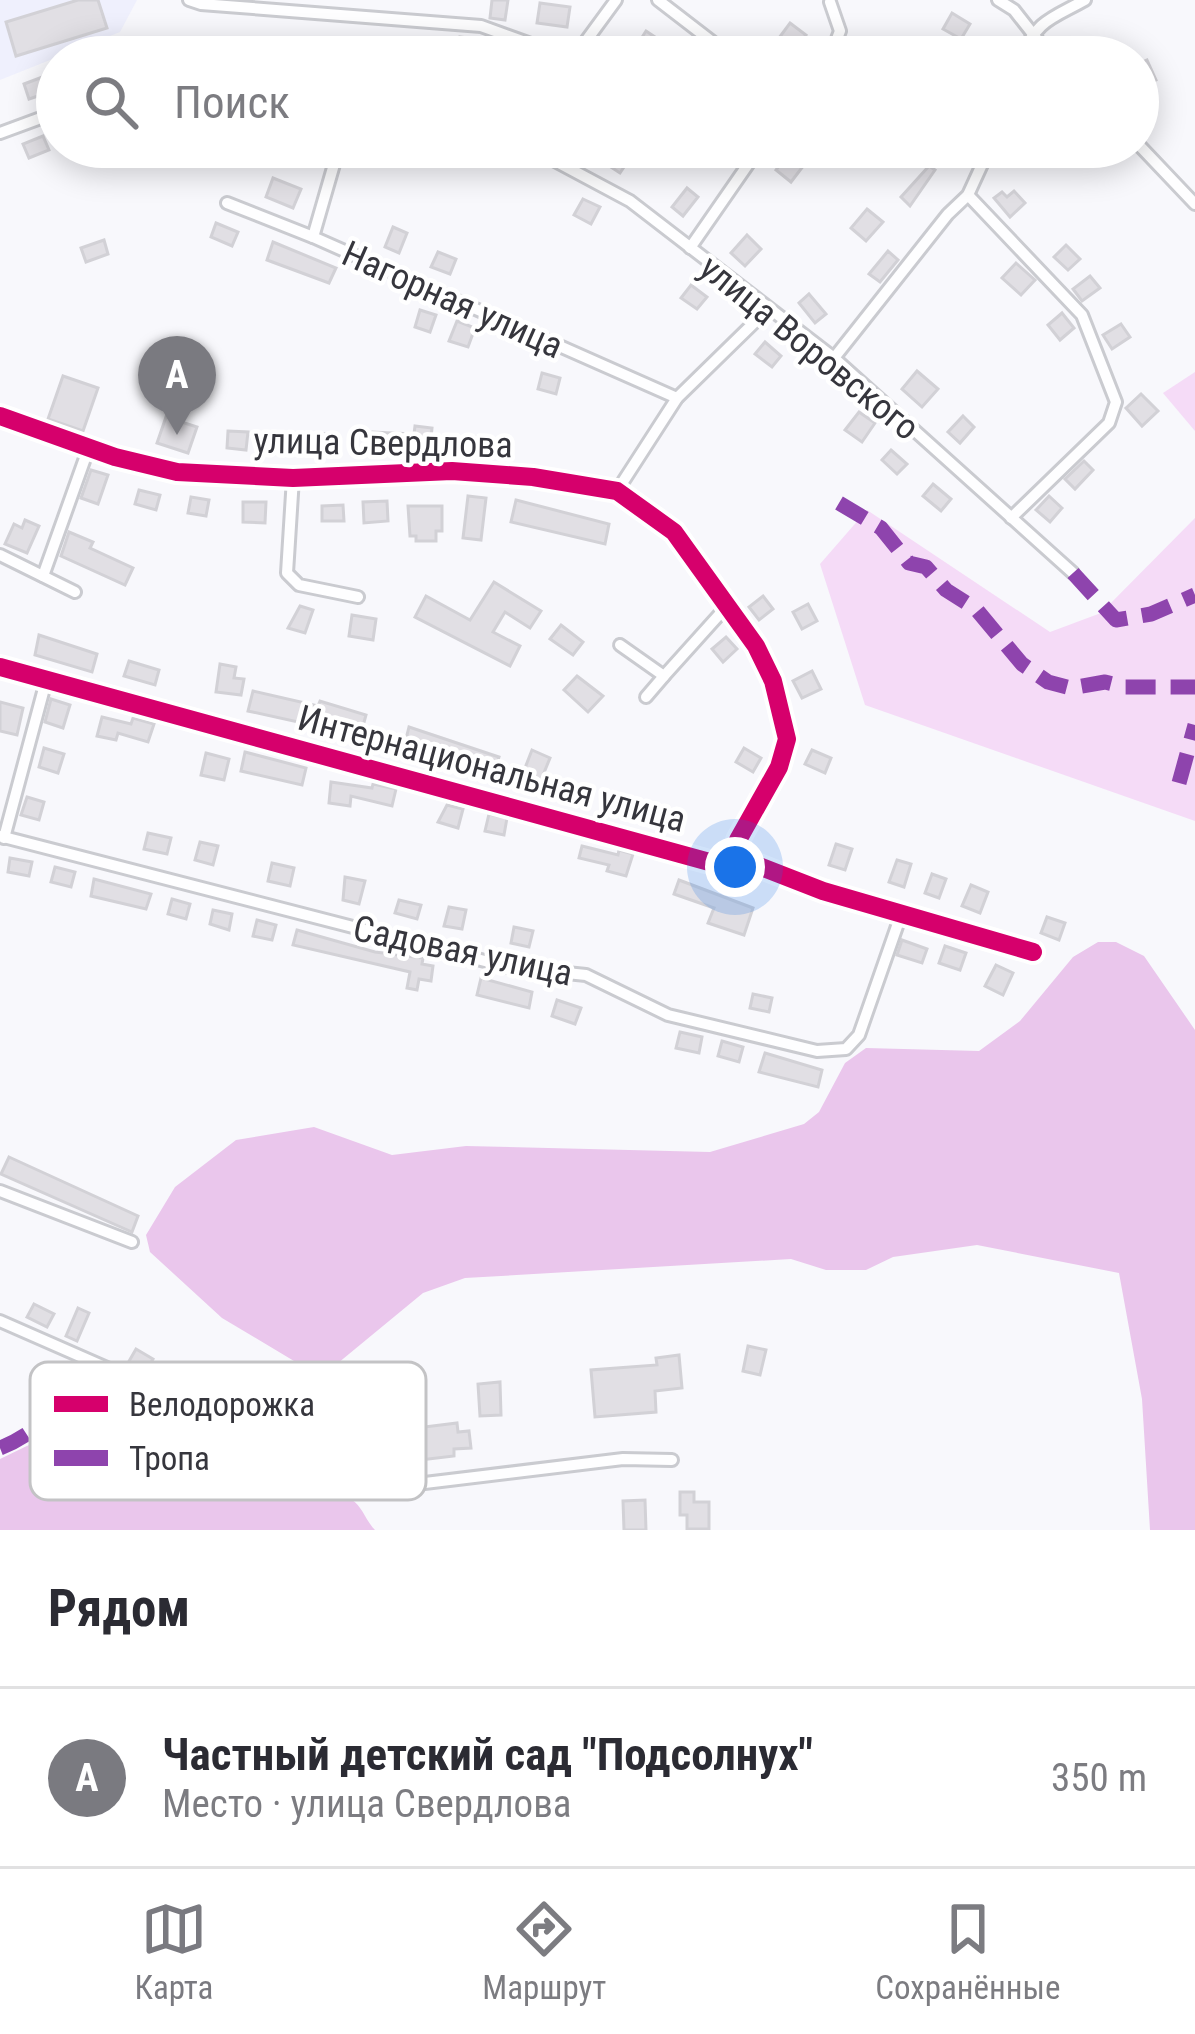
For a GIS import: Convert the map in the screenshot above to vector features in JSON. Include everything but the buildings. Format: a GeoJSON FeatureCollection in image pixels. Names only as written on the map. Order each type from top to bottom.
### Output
{"type":"FeatureCollection","features":[{"type":"Feature","properties":{"kind":"street"},"geometry":{"type":"LineString","coordinates":[[189,0],[481,26],[509,36]]}},
{"type":"Feature","properties":{"kind":"street"},"geometry":{"type":"LineString","coordinates":[[590,36],[616,0]]}},
{"type":"Feature","properties":{"kind":"street"},"geometry":{"type":"LineString","coordinates":[[658,0],[705,36]]}},
{"type":"Feature","properties":{"kind":"street"},"geometry":{"type":"LineString","coordinates":[[998,0],[1014,10],[1030,34],[1085,0]]}},
{"type":"Feature","properties":{"kind":"street"},"geometry":{"type":"LineString","coordinates":[[829,1],[838,36]]}},
{"type":"Feature","properties":{"kind":"street"},"geometry":{"type":"LineString","coordinates":[[0,133],[36,120]]}},
{"type":"Feature","properties":{"kind":"street"},"geometry":{"type":"LineString","coordinates":[[1159,167],[1195,204]]}},
{"type":"Feature","properties":{"kind":"street"},"geometry":{"type":"LineString","coordinates":[[314,237],[332,168]]}},
{"type":"Feature","properties":{"kind":"street","name":"улица Воровского"},"geometry":{"type":"LineString","coordinates":[[572,168],[602,183],[833,358],[1073,573]]}},
{"type":"Feature","properties":{"kind":"street"},"geometry":{"type":"LineString","coordinates":[[690,248],[745,168]]}},
{"type":"Feature","properties":{"kind":"street"},"geometry":{"type":"LineString","coordinates":[[833,358],[968,195],[980,168]]}},
{"type":"Feature","properties":{"kind":"street"},"geometry":{"type":"LineString","coordinates":[[968,195],[1082,315],[1115,402],[1109,424],[1011,518]]}},
{"type":"Feature","properties":{"kind":"street","name":"Нагорная улица"},"geometry":{"type":"LineString","coordinates":[[227,203],[677,398]]}},
{"type":"Feature","properties":{"kind":"street"},"geometry":{"type":"LineString","coordinates":[[617,491],[677,398],[767,310]]}},
{"type":"Feature","properties":{"kind":"street","name":"улица Свердлова"},"geometry":{"type":"LineString","coordinates":[[0,416],[177,472],[293,478],[452,471],[533,477],[617,491],[674,532],[763,659],[781,707],[788,739],[779,767],[737,840],[738,861]]}},
{"type":"Feature","properties":{"kind":"street"},"geometry":{"type":"LineString","coordinates":[[43,575],[89,447]]}},
{"type":"Feature","properties":{"kind":"street"},"geometry":{"type":"LineString","coordinates":[[293,478],[287,573],[299,586],[358,598]]}},
{"type":"Feature","properties":{"kind":"street"},"geometry":{"type":"LineString","coordinates":[[0,555],[75,592]]}},
{"type":"Feature","properties":{"kind":"street"},"geometry":{"type":"LineString","coordinates":[[646,697],[727,606]]}},
{"type":"Feature","properties":{"kind":"street"},"geometry":{"type":"LineString","coordinates":[[620,645],[664,676]]}},
{"type":"Feature","properties":{"kind":"street","name":"Интернациональная улица"},"geometry":{"type":"LineString","coordinates":[[0,668],[712,863],[738,861],[1033,952]]}},
{"type":"Feature","properties":{"kind":"street"},"geometry":{"type":"LineString","coordinates":[[2,837],[46,681]]}},
{"type":"Feature","properties":{"kind":"street","name":"Садовая улица"},"geometry":{"type":"LineString","coordinates":[[2,837],[508,967],[586,975],[668,1015],[817,1051],[846,1048],[855,1041],[902,912]]}},
{"type":"Feature","properties":{"kind":"street"},"geometry":{"type":"LineString","coordinates":[[0,1191],[132,1242]]}},
{"type":"Feature","properties":{"kind":"street"},"geometry":{"type":"LineString","coordinates":[[0,1321],[93,1362]]}},
{"type":"Feature","properties":{"kind":"street"},"geometry":{"type":"LineString","coordinates":[[426,1483],[623,1459],[672,1460]]}},
{"type":"Feature","properties":{"kind":"shaded area"},"geometry":{"type":"Polygon","coordinates":[[[0,0],[137,0],[120,32],[110,36],[36,36],[36,66],[0,80],[0,0]]]}},
{"type":"Feature","properties":{"kind":"shaded area"},"geometry":{"type":"Polygon","coordinates":[[[1195,372],[1195,431],[1163,393],[1195,372]]]}},
{"type":"Feature","properties":{"kind":"shaded area"},"geometry":{"type":"Polygon","coordinates":[[[867,510],[1050,632],[1101,613],[1195,518],[1195,821],[865,705],[820,564],[867,510]]]}},
{"type":"Feature","properties":{"kind":"shaded area"},"geometry":{"type":"Polygon","coordinates":[[[1098,942],[1116,942],[1144,956],[1195,1030],[1195,1530],[1150,1530],[1142,1399],[1119,1273],[977,1245],[893,1257],[866,1270],[826,1270],[791,1259],[465,1278],[423,1293],[339,1362],[296,1362],[222,1318],[150,1252],[146,1235],[175,1187],[236,1140],[314,1127],[392,1155],[466,1146],[710,1152],[804,1124],[819,1112],[845,1063],[866,1048],[979,1051],[1020,1021],[1073,957],[1098,942]]]}},
{"type":"Feature","properties":{"kind":"shaded area"},"geometry":{"type":"Polygon","coordinates":[[[30,1444],[30,1500],[352,1500],[375,1530],[0,1530],[0,1459],[30,1444]]]}},
{"type":"Feature","properties":{"kind":"marked path"},"geometry":{"type":"LineString","coordinates":[[839,503],[881,528],[909,563],[926,567],[946,590],[976,609],[1022,664],[1048,682],[1071,688],[1105,682],[1125,687],[1195,687]]}},
{"type":"Feature","properties":{"kind":"marked path"},"geometry":{"type":"LineString","coordinates":[[1073,573],[1116,620],[1151,614],[1195,595]]}},
{"type":"Feature","properties":{"kind":"marked path"},"geometry":{"type":"LineString","coordinates":[[1179,783],[1195,725]]}},
{"type":"Feature","properties":{"kind":"marked path"},"geometry":{"type":"LineString","coordinates":[[0,1448],[30,1431]]}},
{"type":"Feature","properties":{"kind":"cycle path"},"geometry":{"type":"LineString","coordinates":[[0,416],[115,457],[177,472],[293,478],[452,471],[533,477],[617,491],[674,532],[756,646],[773,681],[787,739],[779,767],[738,840],[738,861]]}},
{"type":"Feature","properties":{"kind":"cycle path"},"geometry":{"type":"LineString","coordinates":[[0,667],[713,863],[751,863],[823,891],[1033,952]]}},
{"type":"Feature","properties":{"kind":"place","name":"Частный детский сад \"Подсолнух\""},"geometry":{"type":"Point","coordinates":[177,435]}}]}
